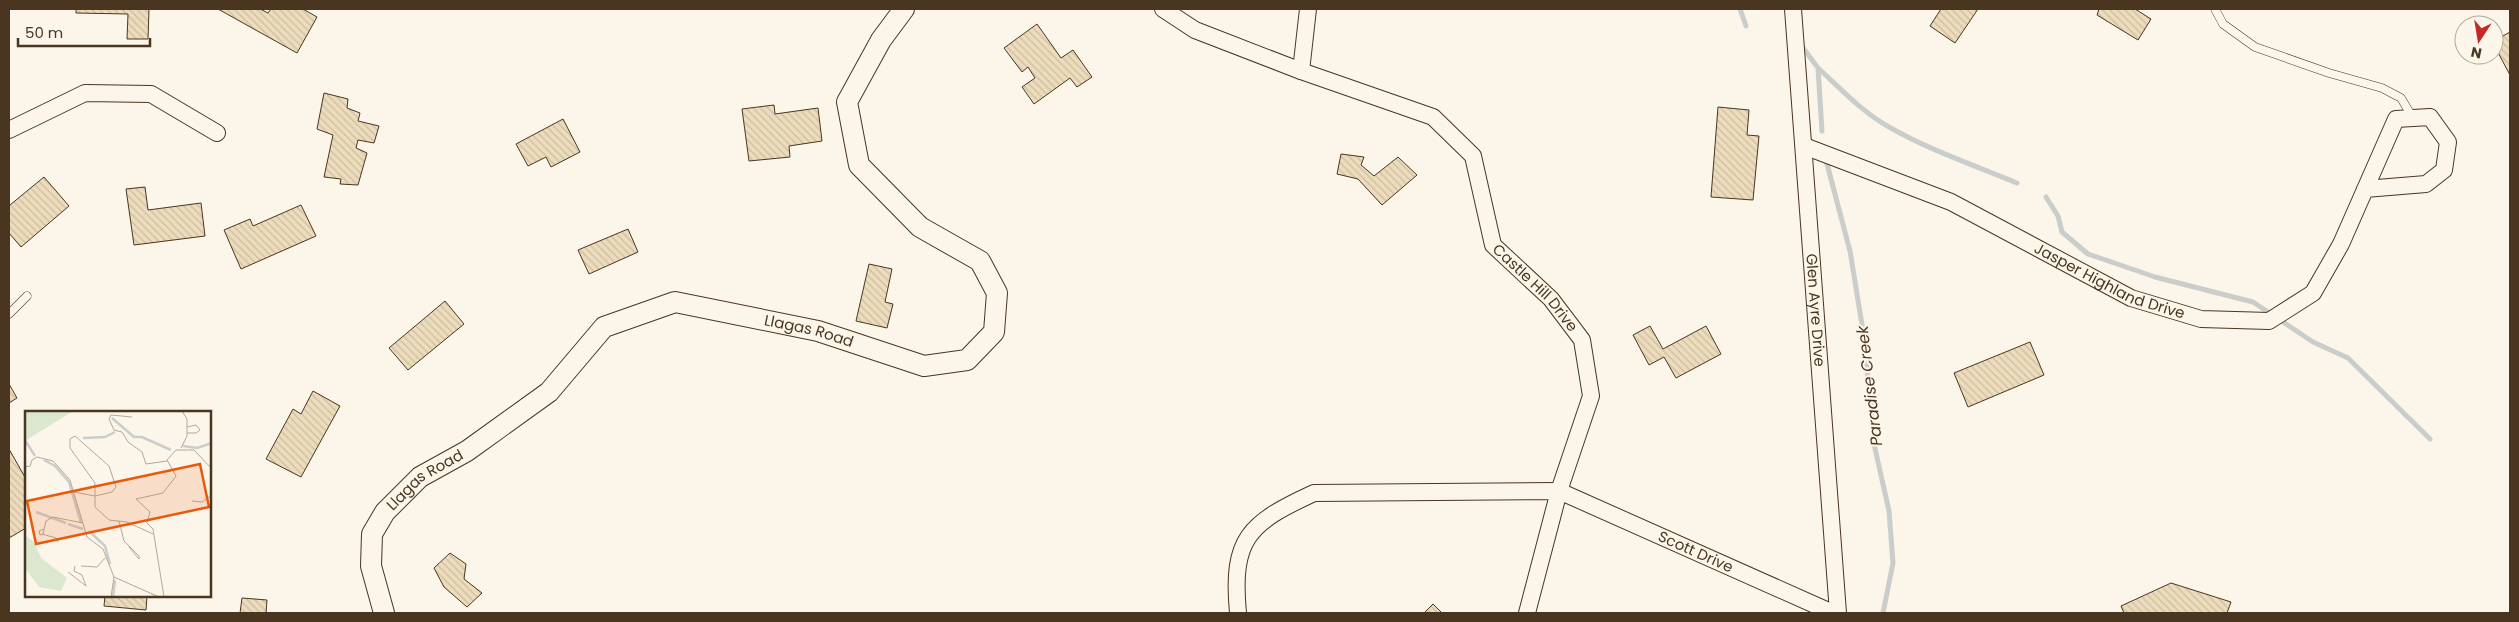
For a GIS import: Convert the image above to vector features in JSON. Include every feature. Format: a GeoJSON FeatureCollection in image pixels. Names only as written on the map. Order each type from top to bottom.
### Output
{"type":"FeatureCollection","features":[{"type":"Feature","properties":{"kind":"street","name":"Llagas Road"},"geometry":{"type":"LineString","coordinates":[[384,613],[370,566],[372,534],[385,512],[420,477],[467,452],[549,392],[604,327],[675,302],[818,331],[924,366],[967,360],[994,332],[997,293],[980,261],[920,227],[859,165],[847,102],[881,40],[904,9]]}},
{"type":"Feature","properties":{"kind":"street","name":"Castle Hill Drive"},"geometry":{"type":"LineString","coordinates":[[1163,9],[1195,30],[1301,71],[1433,117],[1473,156],[1493,244],[1551,300],[1582,340],[1591,396],[1559,491],[1527,613]]}},
{"type":"Feature","properties":{"kind":"street"},"geometry":{"type":"LineString","coordinates":[[1301,71],[1308,9]]}},
{"type":"Feature","properties":{"kind":"street","name":"Glen Ayre Drive"},"geometry":{"type":"LineString","coordinates":[[1793,9],[1838,613]]}},
{"type":"Feature","properties":{"kind":"street"},"geometry":{"type":"LineString","coordinates":[[9,130],[85,93],[94,93],[151,94],[216,133]]}},
{"type":"Feature","properties":{"kind":"street"},"geometry":{"type":"LineString","coordinates":[[2365,189],[2426,184],[2444,170],[2448,142],[2430,116],[2412,118]]}},
{"type":"Feature","properties":{"kind":"street","name":"Jasper Highland Drive"},"geometry":{"type":"LineString","coordinates":[[1804,146],[1951,202],[2131,298],[2201,319],[2269,321],[2313,293],[2341,244],[2396,120],[2412,118]]}},
{"type":"Feature","properties":{"kind":"street"},"geometry":{"type":"LineString","coordinates":[[1238,613],[1237,560],[1247,540],[1260,522],[1287,506],[1314,494],[1559,491]]}},
{"type":"Feature","properties":{"kind":"street","name":"Scott Drive"},"geometry":{"type":"LineString","coordinates":[[1559,491],[1833,613]]}},
{"type":"Feature","properties":{"kind":"lane"},"geometry":{"type":"LineString","coordinates":[[2215,9],[2223,24],[2254,46],[2329,73],[2382,88],[2402,98],[2412,118]]}},
{"type":"Feature","properties":{"kind":"lane"},"geometry":{"type":"LineString","coordinates":[[9,314],[26,296]]}},
{"type":"Feature","properties":{"kind":"building"},"geometry":{"type":"Polygon","coordinates":[[[76,9],[149,9],[148,39],[127,39],[128,14],[76,13],[76,9]]]}},
{"type":"Feature","properties":{"kind":"building"},"geometry":{"type":"Polygon","coordinates":[[[218,9],[260,9],[268,13],[271,9],[303,9],[317,17],[297,53],[218,9]]]}},
{"type":"Feature","properties":{"kind":"building"},"geometry":{"type":"Polygon","coordinates":[[[1941,9],[1978,9],[1955,43],[1930,26],[1941,9]]]}},
{"type":"Feature","properties":{"kind":"building"},"geometry":{"type":"Polygon","coordinates":[[[2099,9],[2135,9],[2151,19],[2138,40],[2097,15],[2099,9]]]}},
{"type":"Feature","properties":{"kind":"building"},"geometry":{"type":"Polygon","coordinates":[[[1037,24],[1061,58],[1073,50],[1092,77],[1077,87],[1070,78],[1034,104],[1022,87],[1035,78],[1028,67],[1022,72],[1004,48],[1037,24]]]}},
{"type":"Feature","properties":{"kind":"building"},"geometry":{"type":"Polygon","coordinates":[[[2510,32],[2510,75],[2504,64],[2504,35],[2510,32]]]}},
{"type":"Feature","properties":{"kind":"building"},"geometry":{"type":"Polygon","coordinates":[[[324,93],[348,99],[347,108],[360,113],[358,121],[379,126],[374,143],[358,140],[356,148],[367,153],[358,185],[340,184],[341,179],[324,177],[333,135],[317,129],[324,93]]]}},
{"type":"Feature","properties":{"kind":"building"},"geometry":{"type":"Polygon","coordinates":[[[774,105],[775,114],[818,108],[822,141],[789,146],[790,157],[749,161],[742,109],[774,105]]]}},
{"type":"Feature","properties":{"kind":"building"},"geometry":{"type":"Polygon","coordinates":[[[1718,107],[1749,110],[1747,135],[1759,136],[1753,200],[1711,197],[1718,107]]]}},
{"type":"Feature","properties":{"kind":"building"},"geometry":{"type":"Polygon","coordinates":[[[563,119],[580,152],[551,167],[546,157],[528,166],[516,144],[563,119]]]}},
{"type":"Feature","properties":{"kind":"building"},"geometry":{"type":"Polygon","coordinates":[[[1341,154],[1364,157],[1361,165],[1374,176],[1398,157],[1417,175],[1382,205],[1358,179],[1337,174],[1341,154]]]}},
{"type":"Feature","properties":{"kind":"building"},"geometry":{"type":"Polygon","coordinates":[[[44,177],[69,206],[21,247],[9,233],[9,204],[44,177]]]}},
{"type":"Feature","properties":{"kind":"building"},"geometry":{"type":"Polygon","coordinates":[[[145,187],[148,210],[201,203],[205,236],[134,245],[126,189],[145,187]]]}},
{"type":"Feature","properties":{"kind":"building"},"geometry":{"type":"Polygon","coordinates":[[[301,205],[316,236],[241,269],[224,230],[250,219],[253,226],[301,205]]]}},
{"type":"Feature","properties":{"kind":"building"},"geometry":{"type":"Polygon","coordinates":[[[628,229],[638,252],[589,274],[578,250],[628,229]]]}},
{"type":"Feature","properties":{"kind":"building"},"geometry":{"type":"Polygon","coordinates":[[[869,264],[892,269],[885,302],[893,304],[887,328],[856,321],[869,264]]]}},
{"type":"Feature","properties":{"kind":"building"},"geometry":{"type":"Polygon","coordinates":[[[445,301],[464,324],[408,370],[389,348],[445,301]]]}},
{"type":"Feature","properties":{"kind":"building"},"geometry":{"type":"Polygon","coordinates":[[[1650,326],[1663,349],[1706,326],[1721,354],[1676,378],[1664,357],[1649,365],[1633,335],[1650,326]]]}},
{"type":"Feature","properties":{"kind":"building"},"geometry":{"type":"Polygon","coordinates":[[[2030,342],[2044,375],[1968,407],[1954,373],[2030,342]]]}},
{"type":"Feature","properties":{"kind":"building"},"geometry":{"type":"Polygon","coordinates":[[[9,384],[17,398],[9,403],[9,384]]]}},
{"type":"Feature","properties":{"kind":"building"},"geometry":{"type":"Polygon","coordinates":[[[313,391],[340,406],[301,477],[266,459],[293,409],[301,414],[313,391]]]}},
{"type":"Feature","properties":{"kind":"building"},"geometry":{"type":"Polygon","coordinates":[[[9,449],[25,477],[25,529],[9,538],[9,449]]]}},
{"type":"Feature","properties":{"kind":"building"},"geometry":{"type":"Polygon","coordinates":[[[450,553],[466,564],[464,579],[482,593],[467,607],[444,587],[434,568],[450,553]]]}},
{"type":"Feature","properties":{"kind":"building"},"geometry":{"type":"Polygon","coordinates":[[[2171,583],[2231,602],[2227,613],[2124,613],[2121,606],[2171,583]]]}},
{"type":"Feature","properties":{"kind":"building"},"geometry":{"type":"Polygon","coordinates":[[[105,597],[147,597],[146,610],[104,606],[105,597]]]}},
{"type":"Feature","properties":{"kind":"building"},"geometry":{"type":"Polygon","coordinates":[[[242,598],[267,600],[266,613],[240,613],[242,598]]]}},
{"type":"Feature","properties":{"kind":"building"},"geometry":{"type":"Polygon","coordinates":[[[1433,604],[1442,613],[1424,613],[1433,604]]]}},
{"type":"Feature","properties":{"kind":"waterway","name":"Paradise Creek"},"geometry":{"type":"LineString","coordinates":[[1740,9],[1746,26]]}},
{"type":"Feature","properties":{"kind":"waterway","name":"Paradise Creek"},"geometry":{"type":"LineString","coordinates":[[1804,49],[1818,68],[1822,131]]}},
{"type":"Feature","properties":{"kind":"waterway"},"geometry":{"type":"LineString","coordinates":[[1818,68],[1861,107],[1889,127],[1936,150],[2017,183]]}},
{"type":"Feature","properties":{"kind":"waterway","name":"Paradise Creek"},"geometry":{"type":"LineString","coordinates":[[1826,160],[1850,251],[1864,337],[1874,444],[1889,511],[1893,563],[1883,613]]}},
{"type":"Feature","properties":{"kind":"waterway"},"geometry":{"type":"LineString","coordinates":[[2046,197],[2058,216],[2062,232],[2088,254],[2155,277],[2253,302],[2313,342],[2348,358],[2430,439]]}}]}
